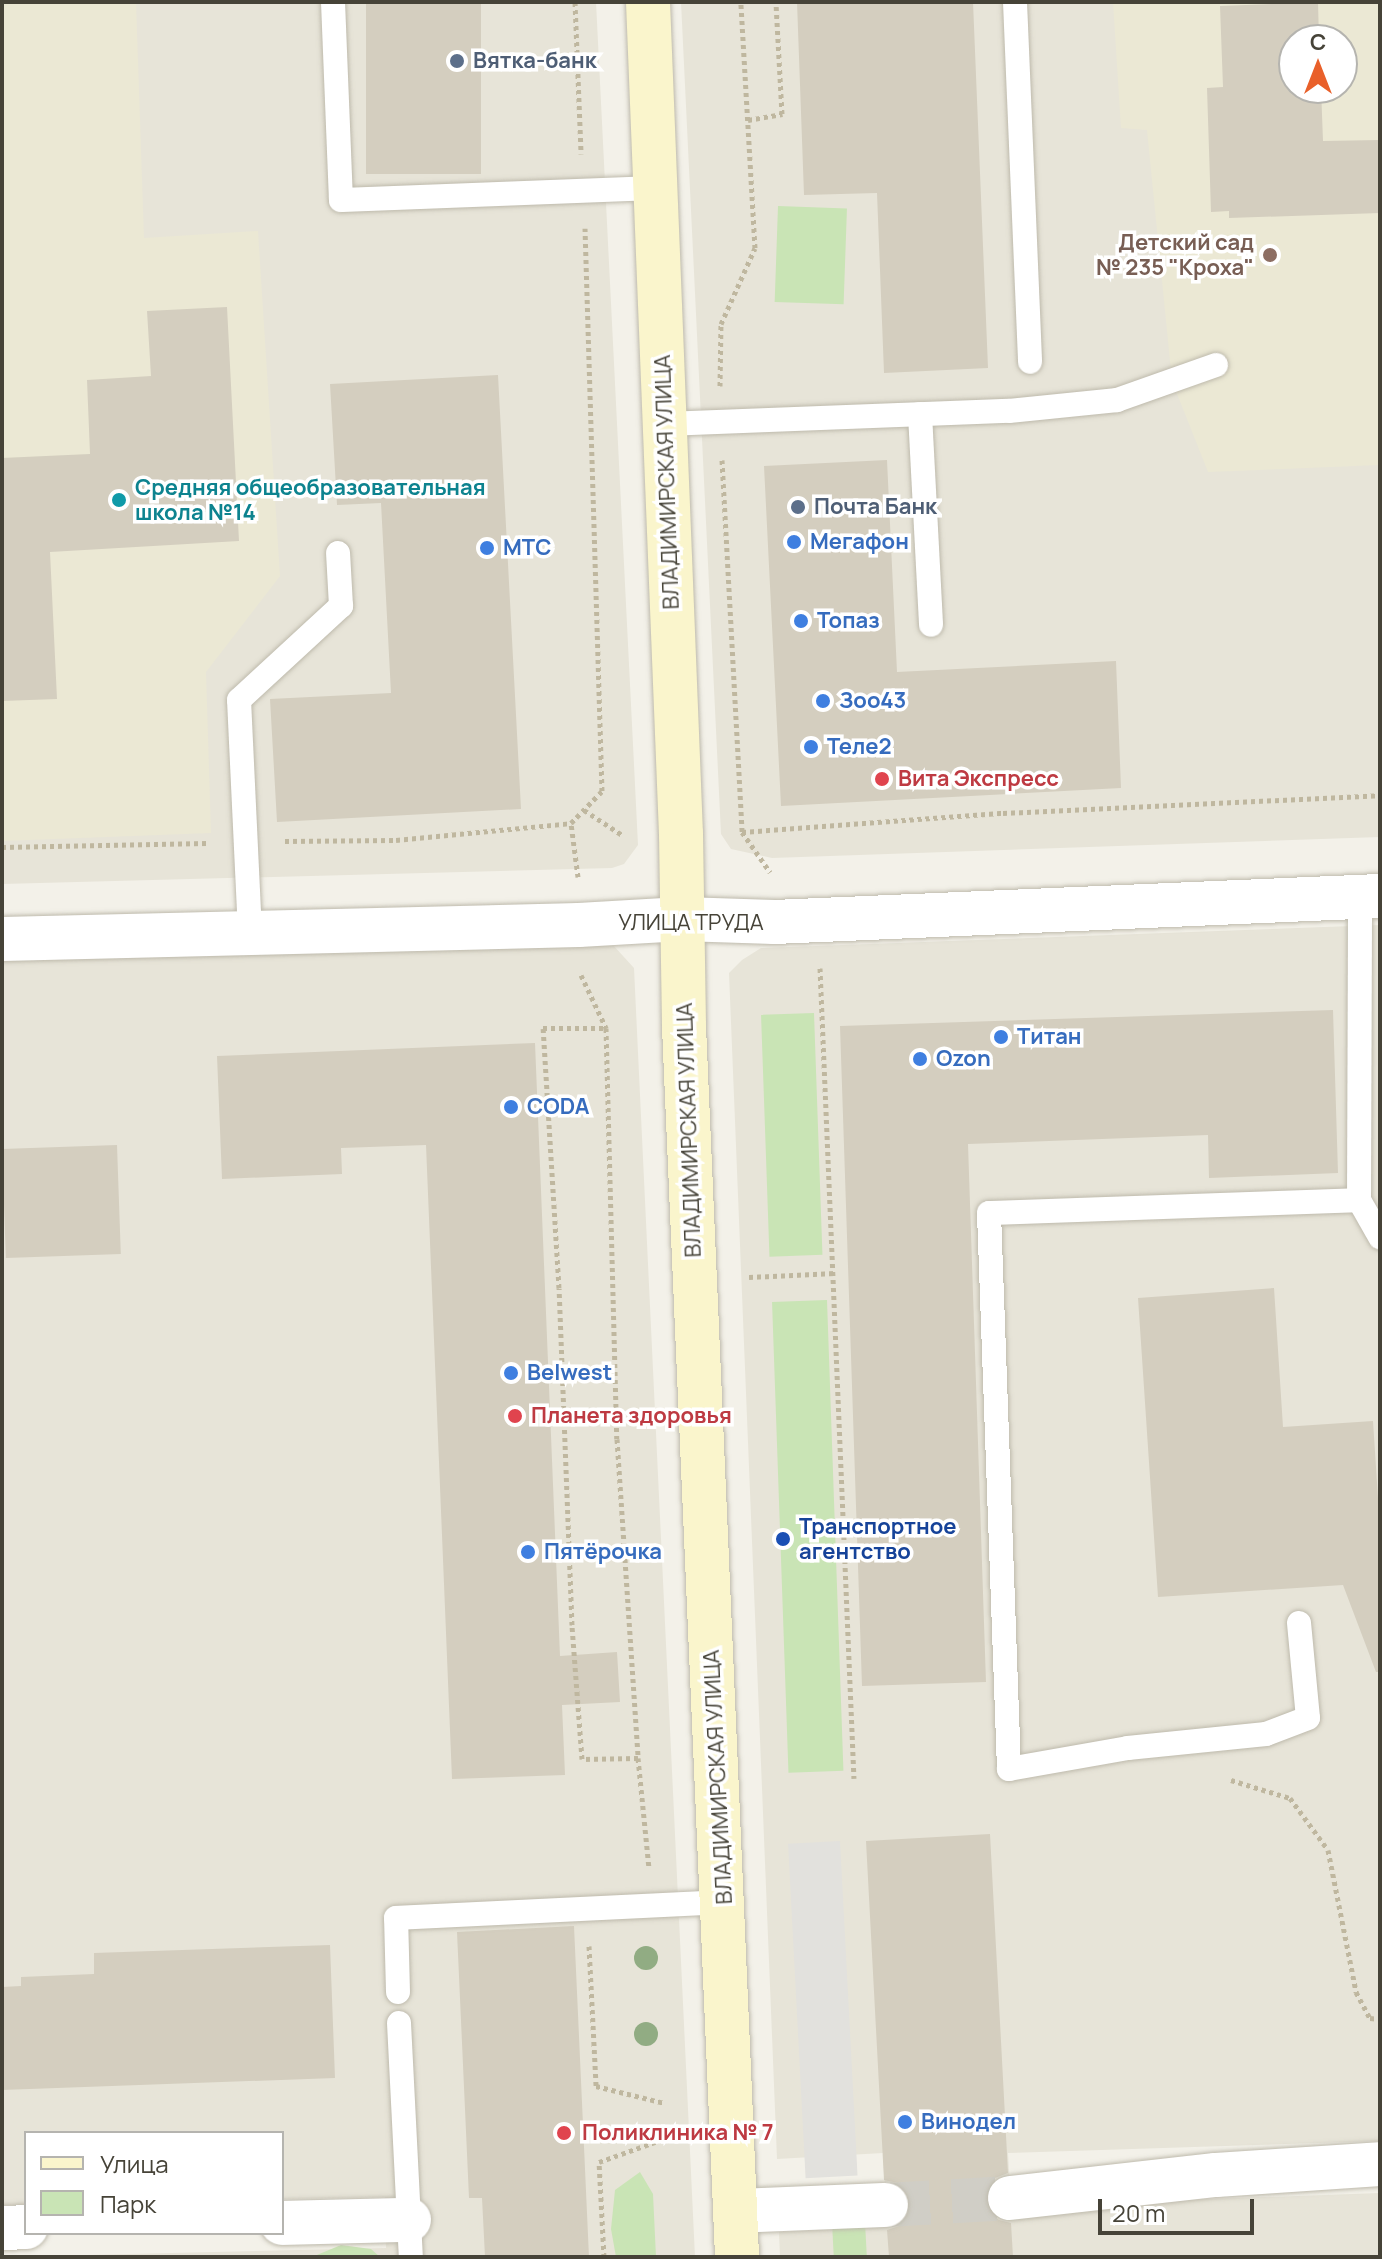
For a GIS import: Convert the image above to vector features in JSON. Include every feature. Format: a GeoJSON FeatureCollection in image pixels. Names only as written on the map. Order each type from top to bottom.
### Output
{"type":"FeatureCollection","features":[{"type":"Feature","properties":{"kind":"main road","name":"ВЛАДИМИРСКАЯ УЛИЦА"},"geometry":{"type":"LineString","coordinates":[[648,2],[684,1027],[737,2257]]}},
{"type":"Feature","properties":{"kind":"street","name":"УЛИЦА ТРУДА"},"geometry":{"type":"LineString","coordinates":[[2,939],[579,925],[682,919],[774,922],[1370,896]]}},
{"type":"Feature","properties":{"kind":"street"},"geometry":{"type":"LineString","coordinates":[[1021,2198],[1216,2175],[1380,2164]]}},
{"type":"Feature","properties":{"kind":"street"},"geometry":{"type":"LineString","coordinates":[[736,2211],[886,2205]]}},
{"type":"Feature","properties":{"kind":"street"},"geometry":{"type":"LineString","coordinates":[[284,2223],[410,2239]]}},
{"type":"Feature","properties":{"kind":"street"},"geometry":{"type":"LineString","coordinates":[[2,2228],[24,2227]]}},
{"type":"Feature","properties":{"kind":"lane"},"geometry":{"type":"LineString","coordinates":[[333,2],[341,200],[656,188]]}},
{"type":"Feature","properties":{"kind":"lane"},"geometry":{"type":"LineString","coordinates":[[1015,2],[1030,362]]}},
{"type":"Feature","properties":{"kind":"lane"},"geometry":{"type":"LineString","coordinates":[[665,424],[1009,411],[1117,400],[1216,365]]}},
{"type":"Feature","properties":{"kind":"lane"},"geometry":{"type":"LineString","coordinates":[[920,414],[931,625]]}},
{"type":"Feature","properties":{"kind":"lane"},"geometry":{"type":"LineString","coordinates":[[250,933],[239,700],[341,606],[338,553]]}},
{"type":"Feature","properties":{"kind":"lane"},"geometry":{"type":"LineString","coordinates":[[1370,896],[1359,1200],[1380,1237]]}},
{"type":"Feature","properties":{"kind":"lane"},"geometry":{"type":"LineString","coordinates":[[1299,1623],[1308,1718],[1266,1734],[1128,1748],[1009,1769],[989,1213],[1359,1200]]}},
{"type":"Feature","properties":{"kind":"lane"},"geometry":{"type":"LineString","coordinates":[[398,1992],[396,1918],[724,1902]]}},
{"type":"Feature","properties":{"kind":"lane"},"geometry":{"type":"LineString","coordinates":[[399,2023],[410,2239]]}},
{"type":"Feature","properties":{"kind":"path"},"geometry":{"type":"LineString","coordinates":[[575,2],[602,791],[571,823],[578,882]]}},
{"type":"Feature","properties":{"kind":"path"},"geometry":{"type":"LineString","coordinates":[[748,120],[782,114],[776,2]]}},
{"type":"Feature","properties":{"kind":"path"},"geometry":{"type":"LineString","coordinates":[[742,832],[1003,813],[1380,795]]}},
{"type":"Feature","properties":{"kind":"path"},"geometry":{"type":"LineString","coordinates":[[584,810],[622,835]]}},
{"type":"Feature","properties":{"kind":"path"},"geometry":{"type":"LineString","coordinates":[[820,963],[854,1778]]}},
{"type":"Feature","properties":{"kind":"path"},"geometry":{"type":"LineString","coordinates":[[579,971],[606,1028],[617,1439],[638,1758],[653,1905]]}},
{"type":"Feature","properties":{"kind":"path"},"geometry":{"type":"LineString","coordinates":[[606,1028],[543,1028],[559,1288],[572,1625],[582,1759],[638,1758]]}},
{"type":"Feature","properties":{"kind":"path"},"geometry":{"type":"LineString","coordinates":[[749,1277],[835,1273]]}},
{"type":"Feature","properties":{"kind":"path"},"geometry":{"type":"LineString","coordinates":[[1216,1775],[1290,1798],[1328,1850],[1356,1992],[1370,2018],[1380,2019]]}},
{"type":"Feature","properties":{"kind":"path"},"geometry":{"type":"LineString","coordinates":[[587,1909],[596,2086],[664,2103]]}},
{"type":"Feature","properties":{"kind":"path"},"geometry":{"type":"LineString","coordinates":[[604,2257],[599,2162],[666,2138]]}},
{"type":"Feature","properties":{"kind":"shaded area"},"geometry":{"type":"Polygon","coordinates":[[[2,2],[596,2],[638,845],[624,864],[612,868],[2,884],[2,2]]]}},
{"type":"Feature","properties":{"kind":"shaded area"},"geometry":{"type":"Polygon","coordinates":[[[2,2],[136,2],[144,238],[258,231],[280,576],[206,672],[211,833],[2,841],[2,2]]]}},
{"type":"Feature","properties":{"kind":"shaded area"},"geometry":{"type":"Polygon","coordinates":[[[681,2],[1380,2],[1380,837],[772,858],[731,849],[721,834],[681,2]]]}},
{"type":"Feature","properties":{"kind":"shaded area","name":"Детский сад № 235 \"Кроха\""},"geometry":{"type":"Polygon","coordinates":[[[1113,2],[1380,2],[1380,465],[1208,472],[1172,381],[1147,130],[1121,128],[1113,2]]]}},
{"type":"Feature","properties":{"kind":"shaded area"},"geometry":{"type":"Polygon","coordinates":[[[1380,925],[1380,2141],[1008,2153],[1011,2206],[1380,2193],[1380,2257],[780,2257],[779,2232],[887,2227],[883,2153],[777,2159],[729,973],[761,948],[1380,925]]]}},
{"type":"Feature","properties":{"kind":"shaded area"},"geometry":{"type":"Polygon","coordinates":[[[613,945],[634,968],[695,2257],[2,2257],[386,2248],[385,2197],[284,2199],[284,2131],[24,2131],[24,2205],[2,2205],[2,952],[613,945]]]}},
{"type":"Feature","properties":{"kind":"shaded area"},"geometry":{"type":"Polygon","coordinates":[[[840,1841],[858,2176],[806,2178],[788,1844],[840,1841]]]}},
{"type":"Feature","properties":{"kind":"green space"},"geometry":{"type":"Polygon","coordinates":[[[778,206],[847,208],[844,304],[775,302],[778,206]]]}},
{"type":"Feature","properties":{"kind":"green space"},"geometry":{"type":"Polygon","coordinates":[[[814,1013],[822,1255],[769,1257],[761,1015],[814,1013]]]}},
{"type":"Feature","properties":{"kind":"green space"},"geometry":{"type":"Polygon","coordinates":[[[827,1300],[843,1771],[788,1773],[772,1302],[827,1300]]]}},
{"type":"Feature","properties":{"kind":"green space"},"geometry":{"type":"Polygon","coordinates":[[[640,2172],[653,2194],[656,2257],[616,2257],[611,2229],[615,2190],[640,2172]]]}},
{"type":"Feature","properties":{"kind":"green space"},"geometry":{"type":"Polygon","coordinates":[[[865,2222],[867,2257],[834,2257],[832,2224],[865,2222]]]}},
{"type":"Feature","properties":{"kind":"green space"},"geometry":{"type":"Polygon","coordinates":[[[341,2245],[371,2249],[380,2257],[312,2257],[341,2245]]]}},
{"type":"Feature","properties":{"kind":"building"},"geometry":{"type":"Polygon","coordinates":[[[366,2],[481,2],[481,174],[366,174],[366,2]]]}},
{"type":"Feature","properties":{"kind":"building"},"geometry":{"type":"Polygon","coordinates":[[[797,2],[973,2],[988,368],[884,373],[877,193],[804,195],[797,2]]]}},
{"type":"Feature","properties":{"kind":"building"},"geometry":{"type":"Polygon","coordinates":[[[1318,2],[1319,24],[1278,24],[1278,104],[1322,104],[1323,141],[1380,140],[1380,213],[1229,218],[1229,211],[1211,212],[1207,88],[1223,87],[1220,6],[1318,2]]]}},
{"type":"Feature","properties":{"kind":"building","name":"Средняя общеобразовательная школа №14"},"geometry":{"type":"Polygon","coordinates":[[[227,307],[239,541],[50,552],[57,699],[2,701],[2,458],[90,454],[87,380],[151,376],[147,311],[227,307]]]}},
{"type":"Feature","properties":{"kind":"building"},"geometry":{"type":"Polygon","coordinates":[[[498,375],[521,809],[277,822],[270,699],[391,693],[381,503],[337,505],[330,384],[498,375]]]}},
{"type":"Feature","properties":{"kind":"building"},"geometry":{"type":"Polygon","coordinates":[[[887,460],[897,672],[1116,661],[1121,788],[781,806],[764,466],[887,460]]]}},
{"type":"Feature","properties":{"kind":"building"},"geometry":{"type":"Polygon","coordinates":[[[1333,1010],[1338,1173],[1209,1178],[1208,1135],[968,1144],[986,1682],[862,1686],[840,1026],[1333,1010]]]}},
{"type":"Feature","properties":{"kind":"building"},"geometry":{"type":"Polygon","coordinates":[[[535,1043],[560,1656],[617,1652],[620,1702],[562,1705],[565,1775],[452,1779],[426,1145],[341,1148],[342,1174],[222,1179],[217,1056],[535,1043]]]}},
{"type":"Feature","properties":{"kind":"building"},"geometry":{"type":"Polygon","coordinates":[[[117,1145],[121,1254],[6,1258],[2,1149],[117,1145]]]}},
{"type":"Feature","properties":{"kind":"building"},"geometry":{"type":"Polygon","coordinates":[[[1274,1288],[1283,1427],[1373,1421],[1380,1529],[1380,1672],[1376,1672],[1343,1585],[1158,1597],[1138,1298],[1274,1288]]]}},
{"type":"Feature","properties":{"kind":"building"},"geometry":{"type":"Polygon","coordinates":[[[990,1834],[1008,2173],[995,2178],[988,2187],[985,2200],[990,2213],[999,2220],[1011,2223],[1013,2257],[889,2257],[887,2230],[899,2226],[908,2217],[911,2203],[907,2191],[898,2183],[884,2180],[866,1841],[990,1834]]]}},
{"type":"Feature","properties":{"kind":"building"},"geometry":{"type":"Polygon","coordinates":[[[574,1926],[589,2257],[485,2257],[482,2198],[469,2198],[457,1932],[574,1926]]]}},
{"type":"Feature","properties":{"kind":"building"},"geometry":{"type":"Polygon","coordinates":[[[330,1945],[335,2078],[2,2090],[2,1987],[21,1986],[21,1977],[94,1974],[94,1953],[330,1945]]]}},
{"type":"Feature","properties":{"kind":"tunnel"},"geometry":{"type":"LineString","coordinates":[[886,2205],[1010,2198]]}},
{"type":"Feature","properties":{"kind":"place","name":"Вятка-банк"},"geometry":{"type":"Point","coordinates":[457,61]}},
{"type":"Feature","properties":{"kind":"place","name":"Детский сад № 235 \"Кроха\""},"geometry":{"type":"Point","coordinates":[1270,255]}},
{"type":"Feature","properties":{"kind":"place","name":"Средняя общеобразовательная школа №14"},"geometry":{"type":"Point","coordinates":[119,500]}},
{"type":"Feature","properties":{"kind":"place","name":"Почта Банк"},"geometry":{"type":"Point","coordinates":[798,507]}},
{"type":"Feature","properties":{"kind":"place","name":"Мегафон"},"geometry":{"type":"Point","coordinates":[794,542]}},
{"type":"Feature","properties":{"kind":"place","name":"МТС"},"geometry":{"type":"Point","coordinates":[487,548]}},
{"type":"Feature","properties":{"kind":"place","name":"Топаз"},"geometry":{"type":"Point","coordinates":[801,621]}},
{"type":"Feature","properties":{"kind":"place","name":"Зоо43"},"geometry":{"type":"Point","coordinates":[823,701]}},
{"type":"Feature","properties":{"kind":"place","name":"Теле2"},"geometry":{"type":"Point","coordinates":[811,747]}},
{"type":"Feature","properties":{"kind":"place","name":"Вита Экспресс"},"geometry":{"type":"Point","coordinates":[882,779]}},
{"type":"Feature","properties":{"kind":"place","name":"Титан"},"geometry":{"type":"Point","coordinates":[1001,1037]}},
{"type":"Feature","properties":{"kind":"place","name":"Ozon"},"geometry":{"type":"Point","coordinates":[920,1059]}},
{"type":"Feature","properties":{"kind":"place","name":"CODA"},"geometry":{"type":"Point","coordinates":[511,1107]}},
{"type":"Feature","properties":{"kind":"place","name":"Belwest"},"geometry":{"type":"Point","coordinates":[511,1373]}},
{"type":"Feature","properties":{"kind":"place","name":"Планета здоровья"},"geometry":{"type":"Point","coordinates":[515,1416]}},
{"type":"Feature","properties":{"kind":"place","name":"Транспортное агентство"},"geometry":{"type":"Point","coordinates":[783,1539]}},
{"type":"Feature","properties":{"kind":"place","name":"Пятёрочка"},"geometry":{"type":"Point","coordinates":[528,1552]}},
{"type":"Feature","properties":{"kind":"place","name":"Винодел"},"geometry":{"type":"Point","coordinates":[905,2122]}},
{"type":"Feature","properties":{"kind":"place","name":"Поликлиника № 7"},"geometry":{"type":"Point","coordinates":[564,2133]}}]}
